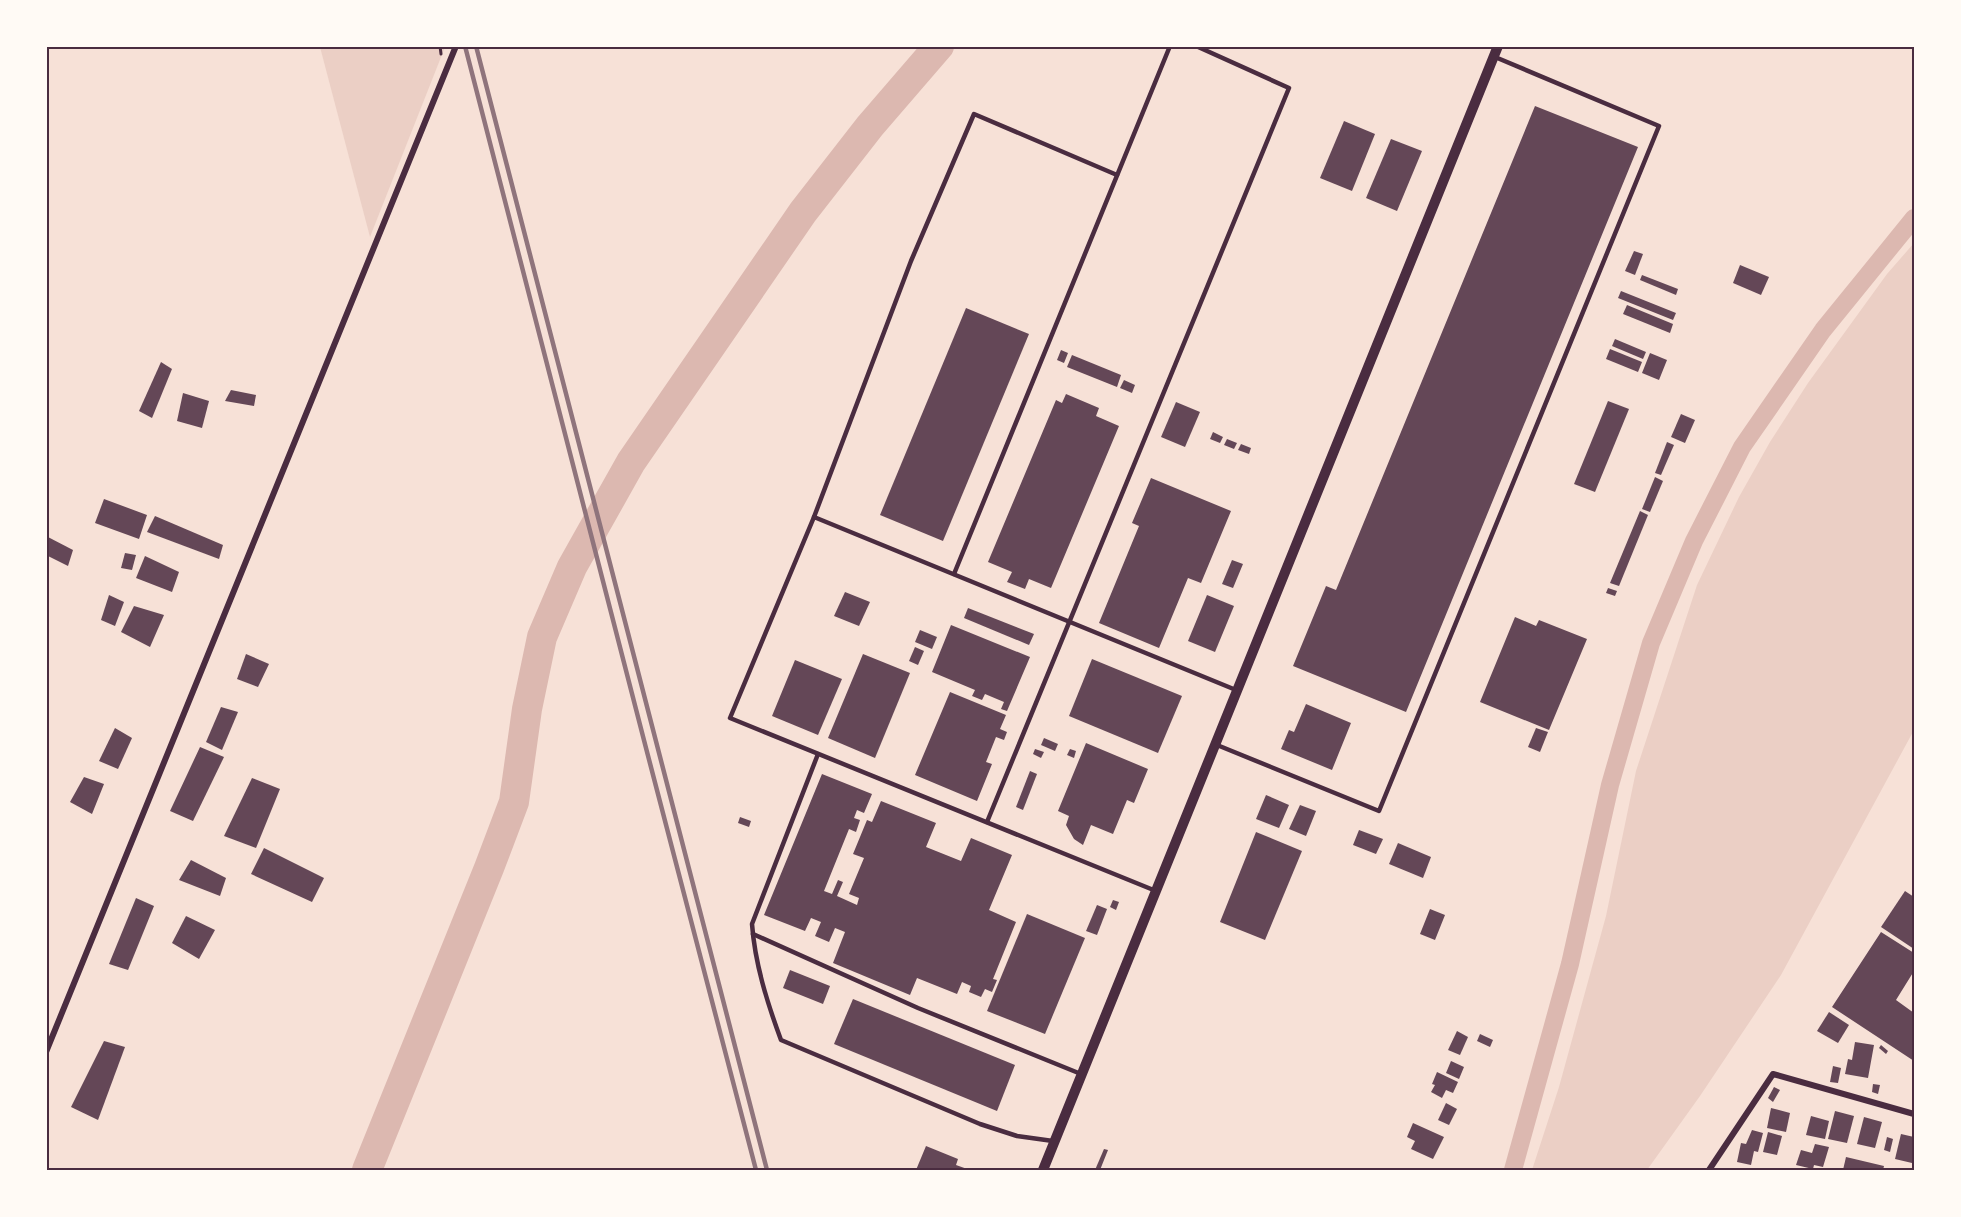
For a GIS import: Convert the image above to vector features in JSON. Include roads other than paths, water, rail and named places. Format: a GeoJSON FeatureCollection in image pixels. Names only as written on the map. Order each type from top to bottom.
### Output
{"type":"FeatureCollection","features":[{"type":"Feature","properties":{"kind":"street"},"geometry":{"type":"LineString","coordinates":[[46,1052],[456,46]]}},
{"type":"Feature","properties":{"kind":"street"},"geometry":{"type":"LineString","coordinates":[[1043,1170],[1497,52]]}},
{"type":"Feature","properties":{"kind":"street"},"geometry":{"type":"LineString","coordinates":[[1711,1170],[1773,1074],[1914,1114]]}},
{"type":"Feature","properties":{"kind":"lane"},"geometry":{"type":"LineString","coordinates":[[954,574],[1170,46]]}},
{"type":"Feature","properties":{"kind":"lane"},"geometry":{"type":"LineString","coordinates":[[987,822],[1289,88],[1196,46]]}},
{"type":"Feature","properties":{"kind":"lane"},"geometry":{"type":"LineString","coordinates":[[1217,745],[1380,811],[1659,126],[1497,52]]}},
{"type":"Feature","properties":{"kind":"lane"},"geometry":{"type":"LineString","coordinates":[[1118,175],[974,114],[910,261],[814,517],[730,718],[1157,891]]}},
{"type":"Feature","properties":{"kind":"lane"},"geometry":{"type":"LineString","coordinates":[[814,517],[1239,691]]}},
{"type":"Feature","properties":{"kind":"lane"},"geometry":{"type":"LineString","coordinates":[[818,754],[752,924],[753,949],[770,1011],[781,1040],[980,1124],[1017,1136],[1055,1142]]}},
{"type":"Feature","properties":{"kind":"lane"},"geometry":{"type":"LineString","coordinates":[[753,934],[918,1008],[1083,1074]]}},
{"type":"Feature","properties":{"kind":"waterway"},"geometry":{"type":"LineString","coordinates":[[367,1170],[514,802],[527,709],[542,637],[572,567],[631,462],[803,212],[870,126],[939,46]]}},
{"type":"Feature","properties":{"kind":"waterway"},"geometry":{"type":"LineString","coordinates":[[1513,1170],[1570,964],[1610,785],[1651,643],[1694,541],[1742,447],[1823,330],[1914,218]]}},
{"type":"Feature","properties":{"kind":"railway"},"geometry":{"type":"LineString","coordinates":[[465,46],[756,1170]]}},
{"type":"Feature","properties":{"kind":"railway"},"geometry":{"type":"LineString","coordinates":[[476,46],[767,1170]]}}]}
